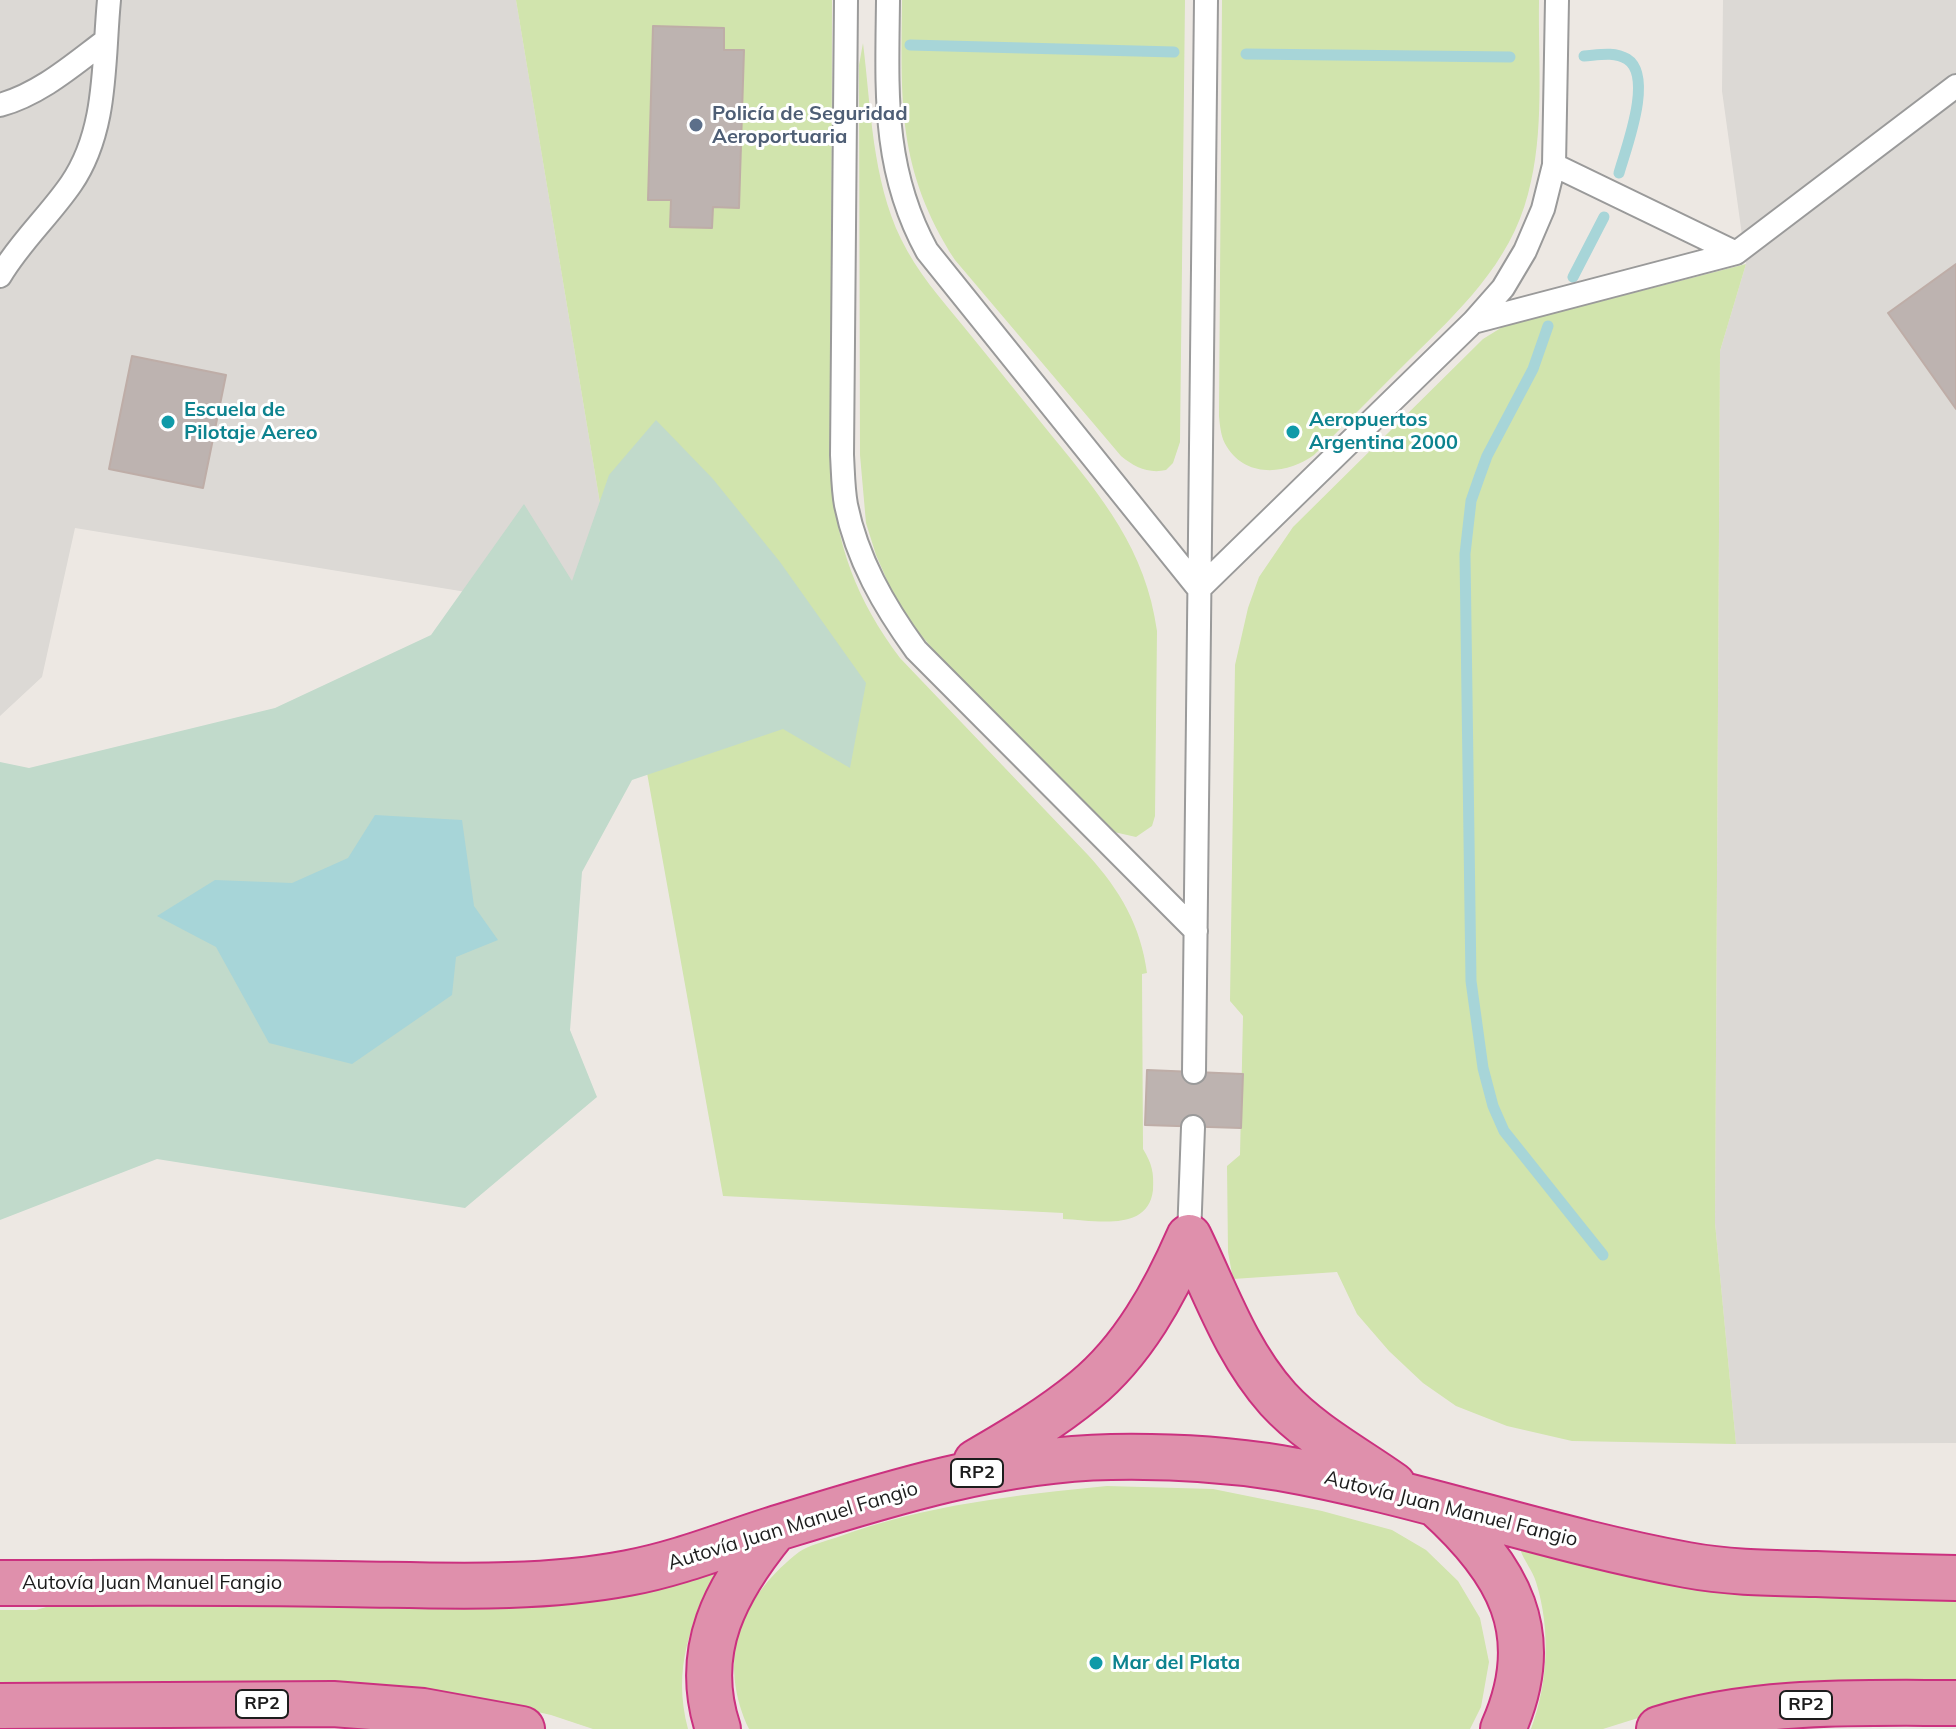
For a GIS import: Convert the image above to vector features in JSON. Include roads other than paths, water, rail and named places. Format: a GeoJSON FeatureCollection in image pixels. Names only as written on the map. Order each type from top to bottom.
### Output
{"type":"FeatureCollection","features":[{"type":"Feature","properties":{"kind":"highway"},"geometry":{"type":"LineString","coordinates":[[941,1481],[1019,1438],[1088,1388],[1136,1333],[1159,1298],[1189,1237]]}},
{"type":"Feature","properties":{"kind":"highway"},"geometry":{"type":"LineString","coordinates":[[1189,1237],[1238,1343],[1279,1400],[1301,1421],[1464,1529],[1509,1591],[1520,1627],[1521,1669],[1516,1701],[1503,1729]]}},
{"type":"Feature","properties":{"kind":"highway","name":"Autovía Juan Manuel Fangio"},"geometry":{"type":"LineString","coordinates":[[0,1583],[538,1584],[631,1573],[941,1481],[1004,1467],[1056,1458],[1155,1457],[1278,1468],[1422,1500],[1618,1551],[1692,1566],[1752,1572],[1956,1578]]}},
{"type":"Feature","properties":{"kind":"highway"},"geometry":{"type":"LineString","coordinates":[[718,1729],[710,1706],[708,1666],[715,1626],[731,1589],[775,1529]]}},
{"type":"Feature","properties":{"kind":"highway","name":"RP2"},"geometry":{"type":"LineString","coordinates":[[1659,1729],[1687,1720],[1787,1706],[1956,1703]]}},
{"type":"Feature","properties":{"kind":"highway","name":"RP2"},"geometry":{"type":"LineString","coordinates":[[0,1706],[333,1704],[423,1711],[522,1729]]}},
{"type":"Feature","properties":{"kind":"lane"},"geometry":{"type":"LineString","coordinates":[[0,276],[7,257],[72,183],[89,150],[100,113],[109,0]]}},
{"type":"Feature","properties":{"kind":"lane"},"geometry":{"type":"LineString","coordinates":[[846,0],[842,455],[846,503],[857,546],[889,613],[916,650],[1196,931]]}},
{"type":"Feature","properties":{"kind":"lane"},"geometry":{"type":"LineString","coordinates":[[888,0],[890,141],[910,220],[927,251],[1199,589]]}},
{"type":"Feature","properties":{"kind":"lane"},"geometry":{"type":"LineString","coordinates":[[1194,1072],[1206,0]]}},
{"type":"Feature","properties":{"kind":"lane"},"geometry":{"type":"LineString","coordinates":[[1199,589],[1473,322],[1503,288],[1525,251],[1543,209],[1554,165],[1557,0]]}},
{"type":"Feature","properties":{"kind":"lane"},"geometry":{"type":"LineString","coordinates":[[0,105],[32,92],[60,75],[105,41]]}},
{"type":"Feature","properties":{"kind":"lane"},"geometry":{"type":"LineString","coordinates":[[1473,322],[1736,253],[1956,86]]}},
{"type":"Feature","properties":{"kind":"lane"},"geometry":{"type":"LineString","coordinates":[[1554,165],[1736,253]]}},
{"type":"Feature","properties":{"kind":"lane"},"geometry":{"type":"LineString","coordinates":[[1189,1237],[1193,1127]]}},
{"type":"Feature","properties":{"kind":"water"},"geometry":{"type":"Polygon","coordinates":[[[375,815],[462,820],[474,906],[498,940],[456,957],[452,995],[352,1064],[269,1043],[216,947],[157,916],[215,880],[292,883],[348,858],[375,815]]]}},
{"type":"Feature","properties":{"kind":"waterway"},"geometry":{"type":"LineString","coordinates":[[910,45],[1174,52]]}},
{"type":"Feature","properties":{"kind":"waterway"},"geometry":{"type":"LineString","coordinates":[[1246,54],[1510,57]]}},
{"type":"Feature","properties":{"kind":"waterway"},"geometry":{"type":"LineString","coordinates":[[1584,56],[1617,55],[1627,59],[1635,68],[1638,80],[1636,113],[1619,173]]}},
{"type":"Feature","properties":{"kind":"waterway"},"geometry":{"type":"LineString","coordinates":[[1573,277],[1604,217]]}},
{"type":"Feature","properties":{"kind":"waterway"},"geometry":{"type":"LineString","coordinates":[[1548,326],[1533,369],[1487,456],[1471,501],[1465,554],[1471,981],[1483,1068],[1493,1106],[1504,1131],[1603,1255]]}},
{"type":"Feature","properties":{"kind":"place","name":"Policía de Seguridad Aeroportuaria"},"geometry":{"type":"Point","coordinates":[696,125]}},
{"type":"Feature","properties":{"kind":"place","name":"Escuela de Pilotaje Aereo"},"geometry":{"type":"Point","coordinates":[168,422]}},
{"type":"Feature","properties":{"kind":"place","name":"Aeropuertos Argentina 2000"},"geometry":{"type":"Point","coordinates":[1293,432]}},
{"type":"Feature","properties":{"kind":"place","name":"Mar del Plata"},"geometry":{"type":"Point","coordinates":[1096,1663]}}]}
